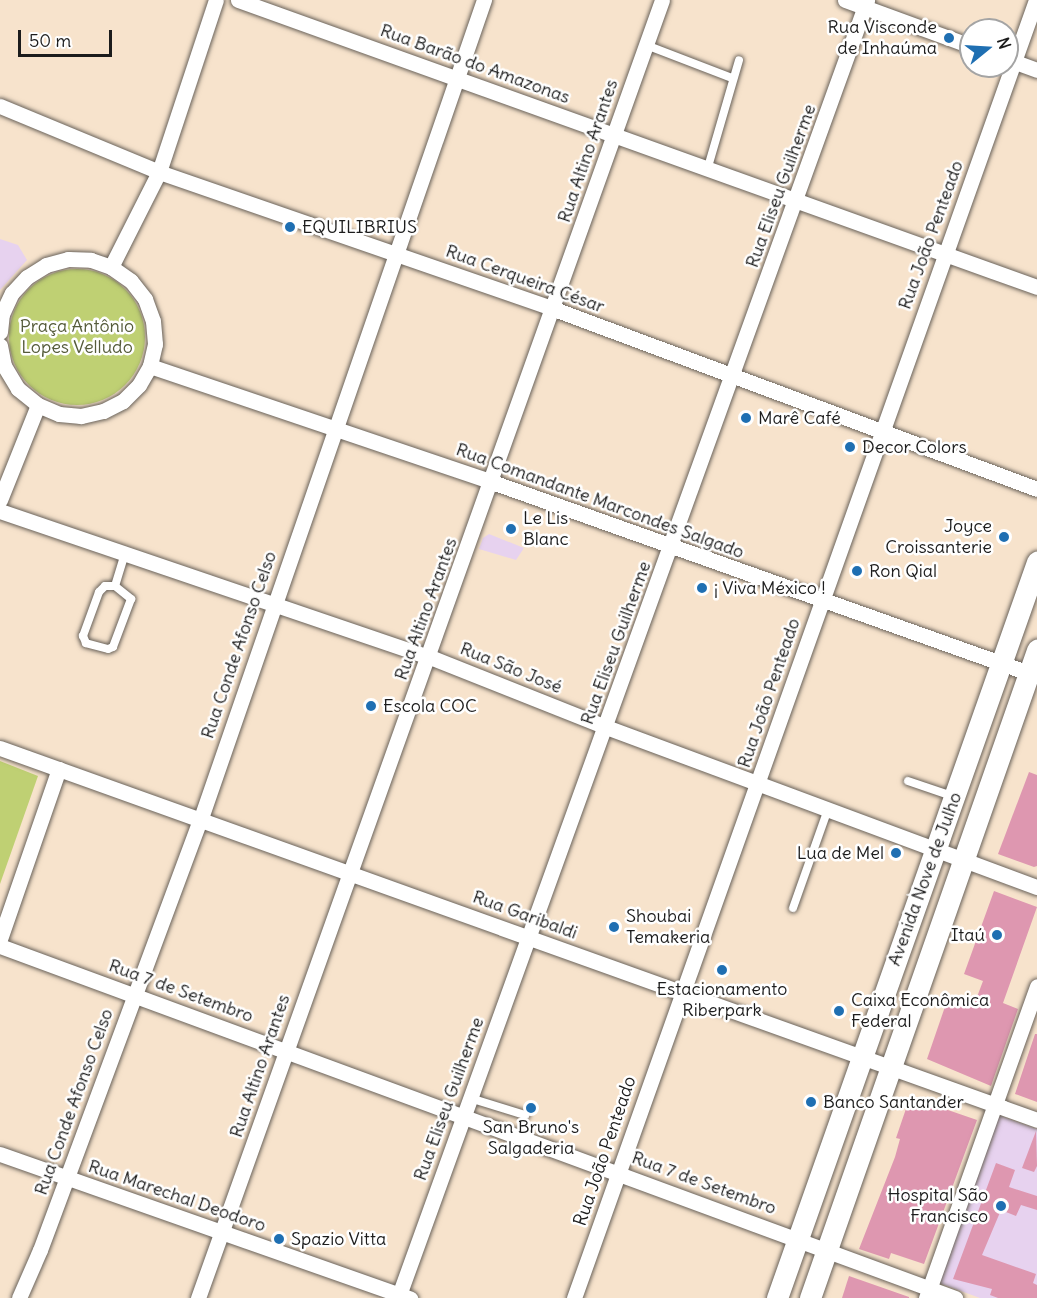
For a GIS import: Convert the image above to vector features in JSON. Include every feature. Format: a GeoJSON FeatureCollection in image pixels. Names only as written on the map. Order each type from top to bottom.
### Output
{"type":"FeatureCollection","features":[{"type":"Feature","properties":{"kind":"main road","name":"Avenida Nove de Julho"},"geometry":{"type":"LineString","coordinates":[[777,1298],[861,1054],[937,848],[1037,562]]}},
{"type":"Feature","properties":{"kind":"main road","name":"Avenida Nove de Julho"},"geometry":{"type":"LineString","coordinates":[[810,1298],[890,1065],[1033,675],[1037,650]]}},
{"type":"Feature","properties":{"kind":"street"},"geometry":{"type":"LineString","coordinates":[[111,267],[159,172],[216,0]]}},
{"type":"Feature","properties":{"kind":"street","name":"Rua Barão do Amazonas"},"geometry":{"type":"LineString","coordinates":[[238,0],[1037,287]]}},
{"type":"Feature","properties":{"kind":"street","name":"Rua Conde Afonso Celso"},"geometry":{"type":"LineString","coordinates":[[19,1298],[201,818],[273,603],[484,0]]}},
{"type":"Feature","properties":{"kind":"street","name":"Rua Altino Arantes"},"geometry":{"type":"LineString","coordinates":[[198,1298],[223,1234],[285,1050],[430,657],[662,0]]}},
{"type":"Feature","properties":{"kind":"street"},"geometry":{"type":"LineString","coordinates":[[845,0],[866,3],[959,41]]}},
{"type":"Feature","properties":{"kind":"street","name":"Rua João Penteado"},"geometry":{"type":"LineString","coordinates":[[1019,41],[1036,0]]}},
{"type":"Feature","properties":{"kind":"street","name":"Rua Eliseu Guilherme"},"geometry":{"type":"LineString","coordinates":[[403,1297],[470,1098],[672,548],[866,3]]}},
{"type":"Feature","properties":{"kind":"street"},"geometry":{"type":"LineString","coordinates":[[1019,64],[1037,70]]}},
{"type":"Feature","properties":{"kind":"street","name":"Rua João Penteado"},"geometry":{"type":"LineString","coordinates":[[574,1298],[681,992],[883,431],[1005,78]]}},
{"type":"Feature","properties":{"kind":"street","name":"Rua Cerqueira César"},"geometry":{"type":"LineString","coordinates":[[0,106],[159,172],[554,309],[1037,489]]}},
{"type":"Feature","properties":{"kind":"street"},"geometry":{"type":"LineString","coordinates":[[0,332],[1,313],[12,293],[27,277],[46,265],[68,259],[91,260],[111,267],[131,280],[145,299],[153,321],[155,344],[150,366],[139,386],[123,401],[103,411],[81,416],[59,414],[39,405],[18,389],[4,366],[0,345]]}},
{"type":"Feature","properties":{"kind":"street","name":"Rua Comandante Marcondes Salgado"},"geometry":{"type":"LineString","coordinates":[[150,366],[492,482],[1033,675]]}},
{"type":"Feature","properties":{"kind":"street"},"geometry":{"type":"LineString","coordinates":[[0,500],[39,405]]}},
{"type":"Feature","properties":{"kind":"street","name":"Rua São José"},"geometry":{"type":"LineString","coordinates":[[0,511],[430,657],[606,727],[965,858],[1037,887]]}},
{"type":"Feature","properties":{"kind":"street","name":"Rua Garibaldi"},"geometry":{"type":"LineString","coordinates":[[0,748],[201,818],[529,938],[861,1054],[1037,1120]]}},
{"type":"Feature","properties":{"kind":"street"},"geometry":{"type":"LineString","coordinates":[[0,939],[59,769]]}},
{"type":"Feature","properties":{"kind":"street","name":"Rua 7 de Setembro"},"geometry":{"type":"LineString","coordinates":[[0,946],[828,1250],[927,1293],[955,1298]]}},
{"type":"Feature","properties":{"kind":"street"},"geometry":{"type":"LineString","coordinates":[[927,1293],[1037,986]]}},
{"type":"Feature","properties":{"kind":"street","name":"Rua Marechal Deodoro"},"geometry":{"type":"LineString","coordinates":[[0,1154],[403,1297]]}},
{"type":"Feature","properties":{"kind":"lane"},"geometry":{"type":"LineString","coordinates":[[646,45],[732,78]]}},
{"type":"Feature","properties":{"kind":"lane"},"geometry":{"type":"LineString","coordinates":[[708,167],[739,60]]}},
{"type":"Feature","properties":{"kind":"lane"},"geometry":{"type":"LineString","coordinates":[[115,586],[126,552]]}},
{"type":"Feature","properties":{"kind":"lane"},"geometry":{"type":"LineString","coordinates":[[105,586],[115,586],[131,599],[113,647],[86,643],[83,636],[99,592],[105,586]]}},
{"type":"Feature","properties":{"kind":"lane"},"geometry":{"type":"LineString","coordinates":[[908,781],[954,797]]}},
{"type":"Feature","properties":{"kind":"lane"},"geometry":{"type":"LineString","coordinates":[[793,908],[828,809]]}},
{"type":"Feature","properties":{"kind":"lane"},"geometry":{"type":"LineString","coordinates":[[470,1098],[525,1115]]}},
{"type":"Feature","properties":{"kind":"shaded area"},"geometry":{"type":"Polygon","coordinates":[[[0,239],[18,245],[27,260],[0,290],[0,239]]]}},
{"type":"Feature","properties":{"kind":"shaded area"},"geometry":{"type":"Polygon","coordinates":[[[489,534],[524,548],[516,560],[479,549],[483,538],[489,534]]]}},
{"type":"Feature","properties":{"kind":"shaded area","name":"Hospital São Francisco"},"geometry":{"type":"Polygon","coordinates":[[[998,1115],[1037,1129],[1037,1298],[980,1298],[939,1283],[998,1115]]]}},
{"type":"Feature","properties":{"kind":"green space","name":"Praça Antônio Lopes Velludo"},"geometry":{"type":"Polygon","coordinates":[[[77,269],[103,275],[125,289],[139,311],[145,337],[139,363],[125,385],[103,399],[77,405],[51,399],[29,385],[15,363],[9,337],[15,311],[29,289],[51,275],[77,269]]]}},
{"type":"Feature","properties":{"kind":"green space"},"geometry":{"type":"Polygon","coordinates":[[[0,761],[38,776],[0,884],[0,761]]]}},
{"type":"Feature","properties":{"kind":"building"},"geometry":{"type":"Polygon","coordinates":[[[1029,772],[1037,775],[1037,866],[1034,867],[998,854],[1029,772]]]}},
{"type":"Feature","properties":{"kind":"building"},"geometry":{"type":"Polygon","coordinates":[[[994,891],[1037,907],[1003,1003],[1018,1009],[991,1086],[927,1059],[949,995],[974,1005],[983,981],[964,974],[994,891]]]}},
{"type":"Feature","properties":{"kind":"building"},"geometry":{"type":"Polygon","coordinates":[[[1035,1034],[1037,1034],[1037,1102],[1015,1094],[1035,1034]]]}},
{"type":"Feature","properties":{"kind":"building"},"geometry":{"type":"Polygon","coordinates":[[[910,1097],[977,1120],[924,1264],[891,1253],[889,1259],[859,1249],[895,1157],[900,1139],[896,1138],[910,1097]]]}},
{"type":"Feature","properties":{"kind":"building"},"geometry":{"type":"Polygon","coordinates":[[[1036,1131],[1037,1166],[1034,1172],[1022,1168],[1036,1131]]]}},
{"type":"Feature","properties":{"kind":"building"},"geometry":{"type":"Polygon","coordinates":[[[996,1163],[1015,1170],[1009,1187],[1037,1196],[1037,1210],[1021,1205],[1016,1216],[1001,1210],[982,1255],[1036,1274],[1033,1283],[1037,1285],[1037,1298],[998,1298],[990,1295],[992,1289],[953,1279],[996,1163]]]}},
{"type":"Feature","properties":{"kind":"building"},"geometry":{"type":"Polygon","coordinates":[[[849,1276],[909,1297],[909,1298],[842,1298],[849,1276]]]}},
{"type":"Feature","properties":{"kind":"place","name":"Rua Visconde de Inhaúma"},"geometry":{"type":"Point","coordinates":[949,38]}},
{"type":"Feature","properties":{"kind":"place","name":"EQUILIBRIUS"},"geometry":{"type":"Point","coordinates":[290,227]}},
{"type":"Feature","properties":{"kind":"place","name":"Marê Café"},"geometry":{"type":"Point","coordinates":[746,418]}},
{"type":"Feature","properties":{"kind":"place","name":"Decor Colors"},"geometry":{"type":"Point","coordinates":[850,447]}},
{"type":"Feature","properties":{"kind":"place","name":"Le Lis Blanc"},"geometry":{"type":"Point","coordinates":[511,529]}},
{"type":"Feature","properties":{"kind":"place","name":"Joyce Croissanterie"},"geometry":{"type":"Point","coordinates":[1004,537]}},
{"type":"Feature","properties":{"kind":"place","name":"Ron Qial"},"geometry":{"type":"Point","coordinates":[857,571]}},
{"type":"Feature","properties":{"kind":"place","name":"¡ Viva México !"},"geometry":{"type":"Point","coordinates":[702,588]}},
{"type":"Feature","properties":{"kind":"place","name":"Escola COC"},"geometry":{"type":"Point","coordinates":[371,706]}},
{"type":"Feature","properties":{"kind":"place","name":"Lua de Mel"},"geometry":{"type":"Point","coordinates":[896,853]}},
{"type":"Feature","properties":{"kind":"place","name":"Shoubai Temakeria"},"geometry":{"type":"Point","coordinates":[614,927]}},
{"type":"Feature","properties":{"kind":"place","name":"Itaú"},"geometry":{"type":"Point","coordinates":[997,935]}},
{"type":"Feature","properties":{"kind":"place","name":"Estacionamento Riberpark"},"geometry":{"type":"Point","coordinates":[722,970]}},
{"type":"Feature","properties":{"kind":"place","name":"Caixa Econômica Federal"},"geometry":{"type":"Point","coordinates":[839,1011]}},
{"type":"Feature","properties":{"kind":"place","name":"Banco Santander"},"geometry":{"type":"Point","coordinates":[811,1102]}},
{"type":"Feature","properties":{"kind":"place","name":"San Bruno's Salgaderia"},"geometry":{"type":"Point","coordinates":[531,1108]}},
{"type":"Feature","properties":{"kind":"place","name":"Hospital São Francisco"},"geometry":{"type":"Point","coordinates":[1001,1206]}},
{"type":"Feature","properties":{"kind":"place","name":"Spazio Vitta"},"geometry":{"type":"Point","coordinates":[279,1239]}}]}
